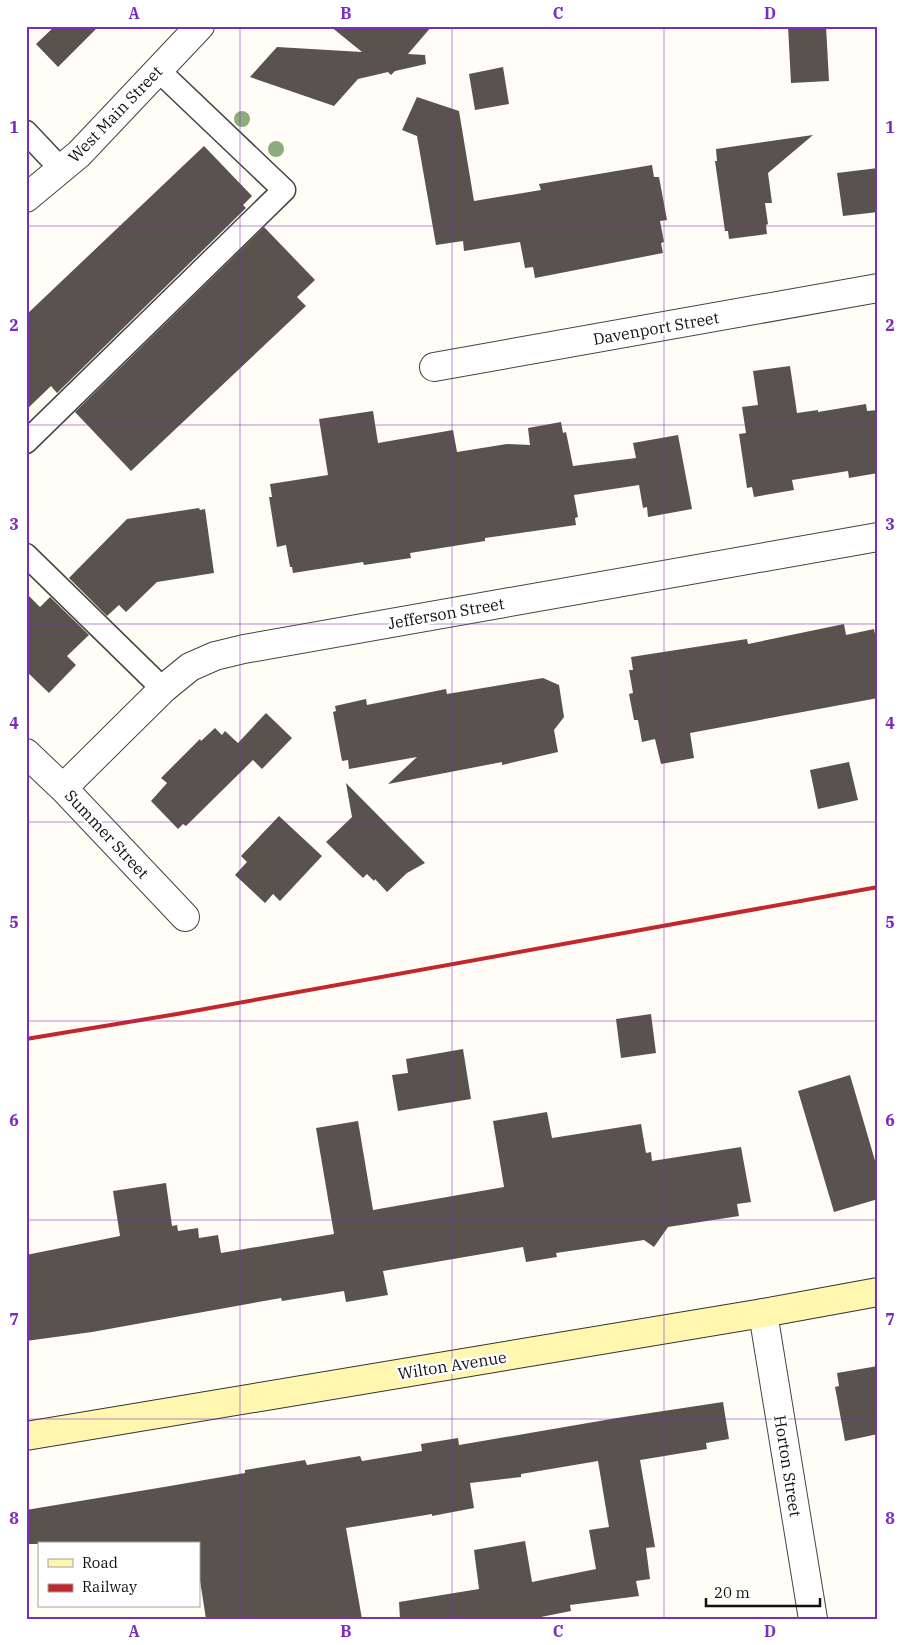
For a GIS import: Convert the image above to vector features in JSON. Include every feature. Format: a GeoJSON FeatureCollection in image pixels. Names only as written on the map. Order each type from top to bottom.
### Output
{"type":"FeatureCollection","features":[{"type":"Feature","properties":{"kind":"main road","name":"Wilton Avenue"},"geometry":{"type":"LineString","coordinates":[[26,1436],[763,1313],[878,1292]]}},
{"type":"Feature","properties":{"kind":"street","name":"West Main Street"},"geometry":{"type":"LineString","coordinates":[[26,198],[78,154],[200,26]]}},
{"type":"Feature","properties":{"kind":"street","name":"Davenport Street"},"geometry":{"type":"LineString","coordinates":[[434,367],[878,288]]}},
{"type":"Feature","properties":{"kind":"street","name":"Jefferson Street"},"geometry":{"type":"LineString","coordinates":[[63,788],[164,689],[190,667],[215,656],[244,648],[878,537]]}},
{"type":"Feature","properties":{"kind":"street","name":"Summer Street"},"geometry":{"type":"LineString","coordinates":[[26,753],[63,788],[185,917]]}},
{"type":"Feature","properties":{"kind":"street","name":"Horton Street"},"geometry":{"type":"LineString","coordinates":[[763,1313],[813,1619]]}},
{"type":"Feature","properties":{"kind":"lane"},"geometry":{"type":"LineString","coordinates":[[26,442],[284,190],[158,70]]}},
{"type":"Feature","properties":{"kind":"lane"},"geometry":{"type":"LineString","coordinates":[[26,132],[61,169]]}},
{"type":"Feature","properties":{"kind":"lane"},"geometry":{"type":"LineString","coordinates":[[26,555],[164,689]]}},
{"type":"Feature","properties":{"kind":"building"},"geometry":{"type":"Polygon","coordinates":[[[55,26],[99,26],[58,67],[36,44],[55,26]]]}},
{"type":"Feature","properties":{"kind":"building"},"geometry":{"type":"Polygon","coordinates":[[[330,26],[432,26],[408,54],[425,55],[426,64],[395,71],[391,75],[388,72],[358,79],[334,106],[250,77],[277,47],[362,52],[330,26]]]}},
{"type":"Feature","properties":{"kind":"building"},"geometry":{"type":"Polygon","coordinates":[[[788,26],[826,26],[829,81],[791,83],[788,26]]]}},
{"type":"Feature","properties":{"kind":"building"},"geometry":{"type":"Polygon","coordinates":[[[503,67],[509,104],[475,110],[469,74],[503,67]]]}},
{"type":"Feature","properties":{"kind":"building"},"geometry":{"type":"Polygon","coordinates":[[[417,97],[459,111],[474,201],[541,190],[539,184],[652,165],[654,177],[659,177],[667,220],[660,221],[664,242],[661,243],[663,253],[535,278],[533,267],[525,268],[520,242],[464,251],[463,241],[436,245],[417,136],[402,130],[417,97]]]}},
{"type":"Feature","properties":{"kind":"building"},"geometry":{"type":"Polygon","coordinates":[[[813,135],[768,173],[772,203],[765,203],[768,224],[766,225],[767,234],[729,239],[728,231],[725,231],[715,161],[717,161],[716,149],[813,135]]]}},
{"type":"Feature","properties":{"kind":"building"},"geometry":{"type":"Polygon","coordinates":[[[204,146],[252,196],[243,205],[246,208],[57,393],[51,386],[26,410],[26,315],[204,146]]]}},
{"type":"Feature","properties":{"kind":"building"},"geometry":{"type":"Polygon","coordinates":[[[878,168],[878,212],[843,216],[837,173],[878,168]]]}},
{"type":"Feature","properties":{"kind":"building"},"geometry":{"type":"Polygon","coordinates":[[[264,227],[315,280],[297,297],[306,306],[131,471],[75,412],[264,227]]]}},
{"type":"Feature","properties":{"kind":"building"},"geometry":{"type":"Polygon","coordinates":[[[790,366],[797,413],[818,410],[818,412],[866,404],[867,411],[878,410],[878,473],[849,478],[848,471],[792,480],[794,490],[754,497],[752,487],[747,488],[739,434],[746,433],[742,407],[758,405],[753,371],[790,366]]]}},
{"type":"Feature","properties":{"kind":"building"},"geometry":{"type":"Polygon","coordinates":[[[373,411],[378,443],[453,430],[457,452],[507,444],[530,445],[528,428],[561,422],[563,433],[566,432],[573,466],[636,458],[633,443],[678,435],[692,509],[648,517],[647,507],[643,508],[639,485],[574,495],[578,517],[575,518],[576,525],[485,538],[485,541],[410,553],[411,558],[364,565],[363,562],[293,573],[286,545],[277,547],[269,497],[272,497],[270,484],[328,475],[319,419],[373,411]]]}},
{"type":"Feature","properties":{"kind":"building"},"geometry":{"type":"Polygon","coordinates":[[[199,508],[200,510],[205,509],[214,573],[157,582],[126,612],[119,605],[107,616],[69,578],[127,519],[199,508]]]}},
{"type":"Feature","properties":{"kind":"building"},"geometry":{"type":"Polygon","coordinates":[[[26,593],[40,607],[50,597],[89,635],[67,656],[76,665],[49,693],[26,671],[26,593]]]}},
{"type":"Feature","properties":{"kind":"building"},"geometry":{"type":"Polygon","coordinates":[[[844,624],[846,635],[874,629],[878,649],[878,698],[690,733],[694,758],[661,764],[655,739],[642,742],[638,720],[634,720],[629,694],[633,693],[629,670],[633,670],[631,657],[747,639],[748,644],[844,624]]]}},
{"type":"Feature","properties":{"kind":"building"},"geometry":{"type":"Polygon","coordinates":[[[543,678],[559,685],[564,717],[554,730],[558,752],[502,765],[502,762],[388,784],[417,757],[349,769],[348,760],[342,761],[333,712],[336,711],[335,706],[366,699],[367,705],[446,689],[447,694],[543,678]]]}},
{"type":"Feature","properties":{"kind":"building"},"geometry":{"type":"Polygon","coordinates":[[[266,713],[292,738],[262,769],[253,760],[186,826],[183,824],[178,829],[151,801],[167,783],[161,778],[200,739],[201,741],[215,728],[222,735],[225,731],[238,743],[266,713]]]}},
{"type":"Feature","properties":{"kind":"building"},"geometry":{"type":"Polygon","coordinates":[[[849,762],[858,800],[818,809],[810,770],[849,762]]]}},
{"type":"Feature","properties":{"kind":"building"},"geometry":{"type":"Polygon","coordinates":[[[346,783],[425,863],[407,873],[387,892],[375,879],[374,881],[367,874],[363,878],[326,842],[352,817],[346,783]]]}},
{"type":"Feature","properties":{"kind":"building"},"geometry":{"type":"Polygon","coordinates":[[[279,816],[322,856],[280,901],[273,894],[265,903],[235,875],[247,862],[241,856],[279,816]]]}},
{"type":"Feature","properties":{"kind":"building"},"geometry":{"type":"Polygon","coordinates":[[[651,1014],[656,1053],[621,1058],[616,1019],[651,1014]]]}},
{"type":"Feature","properties":{"kind":"building"},"geometry":{"type":"Polygon","coordinates":[[[463,1049],[471,1099],[398,1111],[392,1075],[408,1073],[406,1059],[463,1049]]]}},
{"type":"Feature","properties":{"kind":"building"},"geometry":{"type":"Polygon","coordinates":[[[850,1075],[878,1171],[878,1199],[834,1212],[798,1091],[850,1075]]]}},
{"type":"Feature","properties":{"kind":"building"},"geometry":{"type":"Polygon","coordinates":[[[547,1112],[552,1138],[641,1124],[646,1153],[651,1152],[652,1161],[741,1147],[751,1202],[737,1204],[739,1216],[668,1227],[654,1247],[644,1240],[556,1253],[557,1257],[526,1262],[523,1247],[383,1271],[388,1295],[346,1302],[344,1291],[282,1301],[281,1298],[92,1332],[26,1341],[26,1255],[120,1236],[113,1191],[166,1183],[172,1226],[177,1225],[178,1231],[198,1228],[199,1238],[218,1235],[221,1253],[334,1234],[316,1128],[358,1121],[373,1210],[504,1187],[493,1121],[547,1112]]]}},
{"type":"Feature","properties":{"kind":"building"},"geometry":{"type":"Polygon","coordinates":[[[878,1366],[878,1434],[845,1441],[835,1387],[839,1386],[837,1373],[878,1366]]]}},
{"type":"Feature","properties":{"kind":"building"},"geometry":{"type":"Polygon","coordinates":[[[723,1402],[729,1439],[706,1443],[707,1449],[640,1460],[655,1547],[646,1548],[650,1579],[636,1581],[639,1596],[570,1605],[571,1611],[531,1619],[400,1619],[399,1602],[479,1589],[474,1550],[525,1541],[532,1582],[596,1569],[589,1530],[609,1527],[598,1461],[521,1474],[521,1477],[470,1483],[474,1508],[346,1528],[362,1619],[206,1619],[200,1580],[200,1542],[38,1542],[38,1544],[26,1544],[26,1510],[245,1473],[245,1470],[305,1460],[307,1465],[360,1456],[362,1461],[422,1451],[421,1444],[458,1438],[459,1445],[723,1402]]]}},
{"type":"Feature","properties":{"kind":"railway"},"geometry":{"type":"LineString","coordinates":[[26,1039],[177,1014],[878,887]]}}]}
